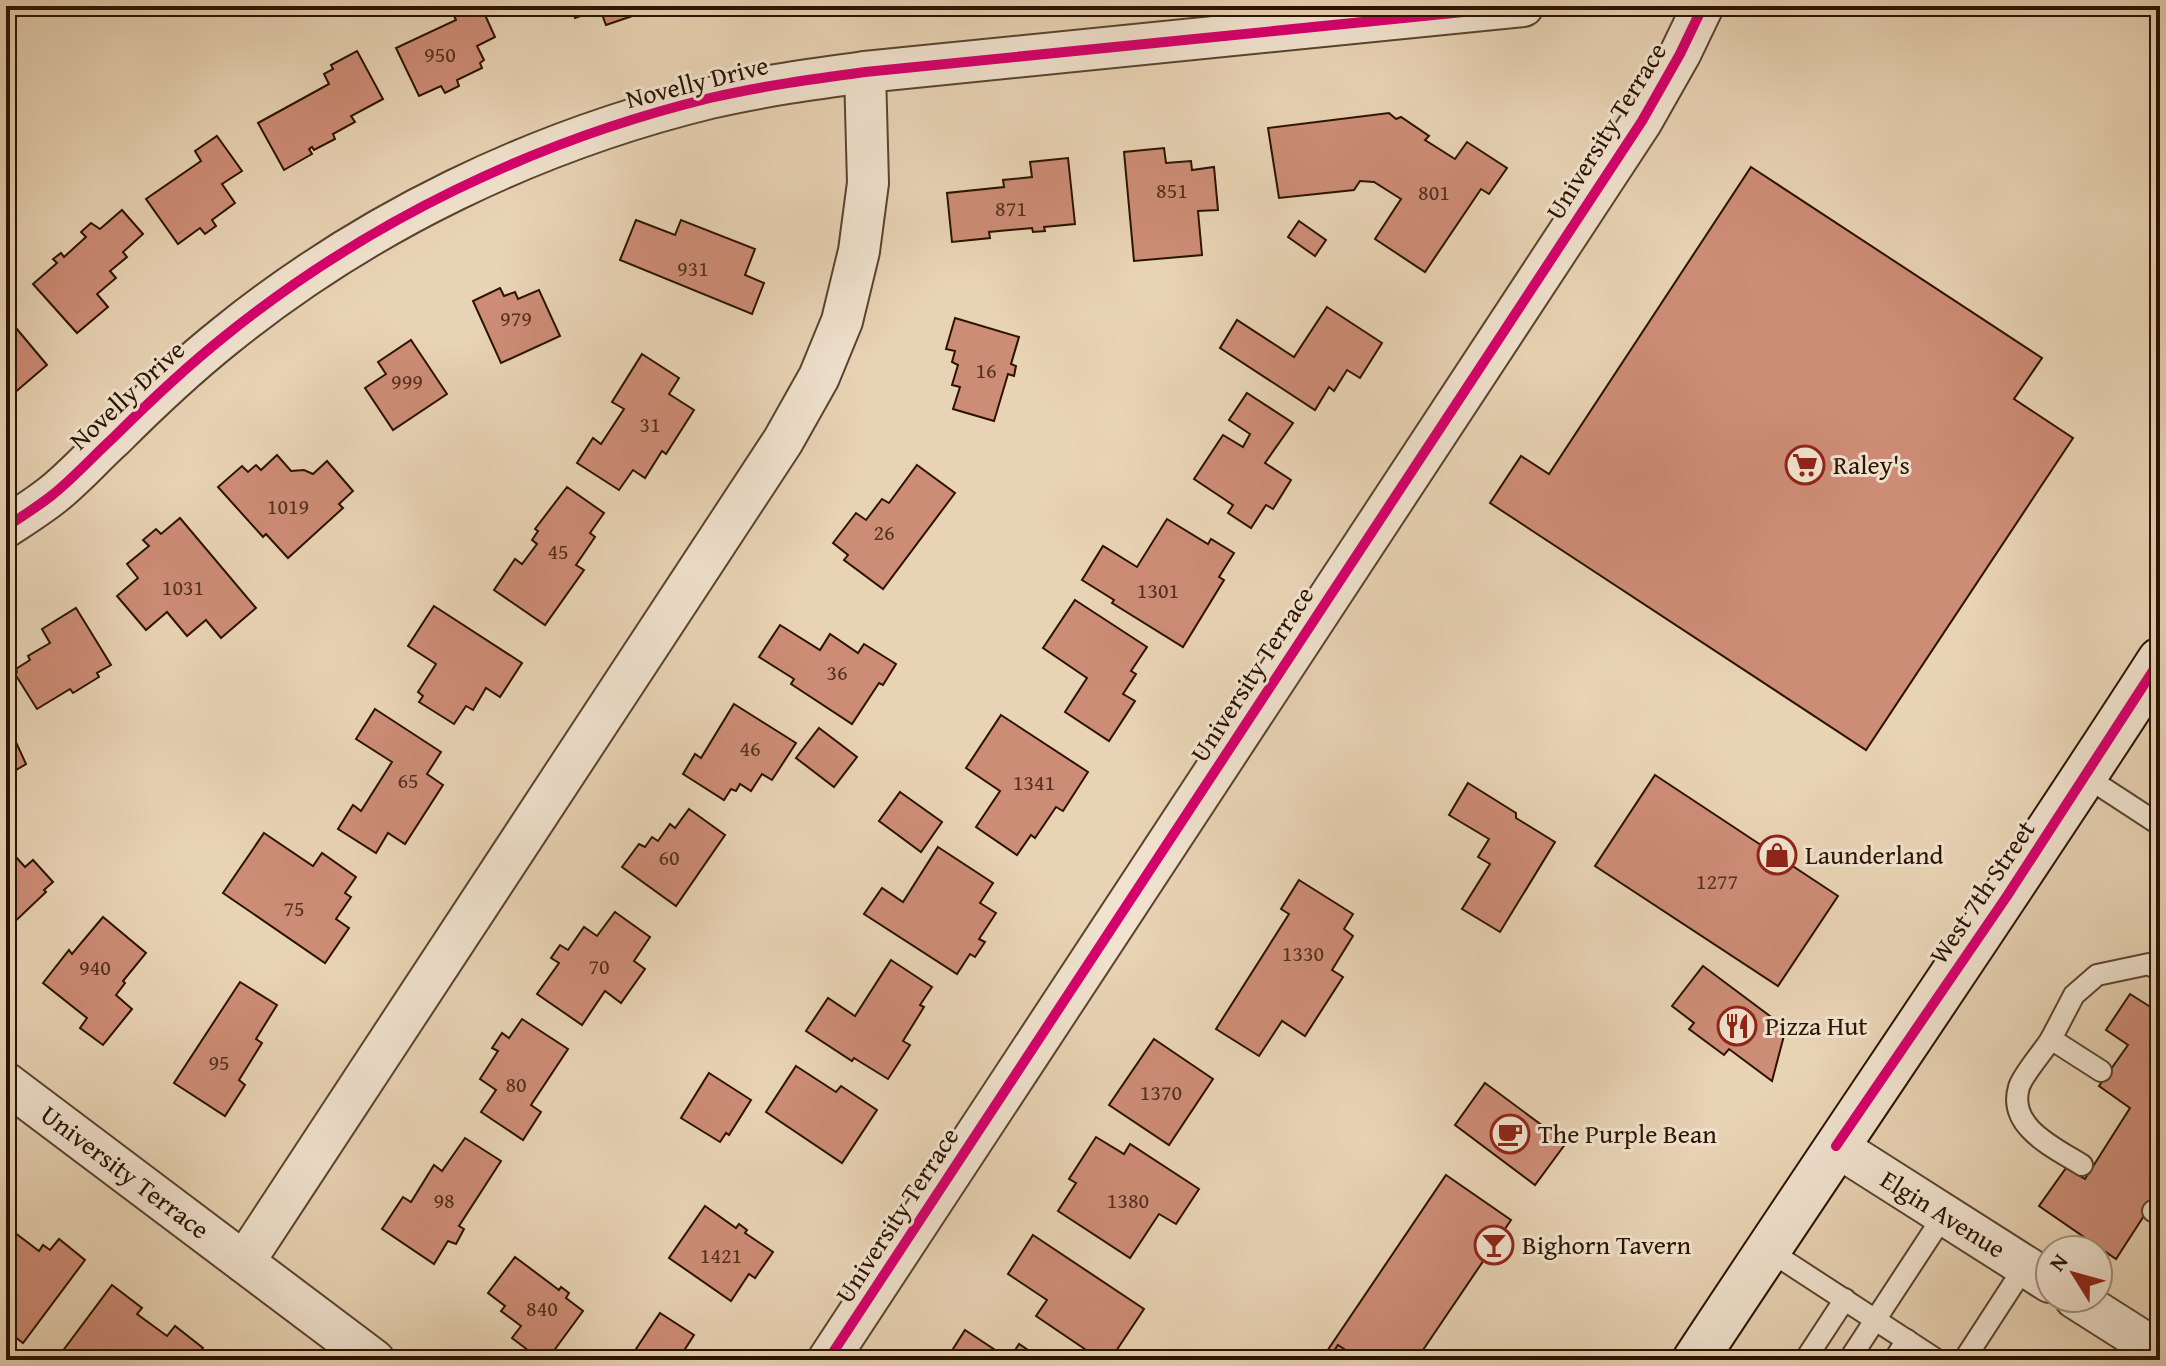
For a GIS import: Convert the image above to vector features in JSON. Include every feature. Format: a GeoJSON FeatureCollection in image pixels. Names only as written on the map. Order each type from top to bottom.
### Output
{"type":"FeatureCollection","features":[{"type":"Feature","properties":{"kind":"main road","name":"West 7th Street"},"geometry":{"type":"LineString","coordinates":[[1695,1360],[1836,1146],[2007,896],[2160,660]]}},
{"type":"Feature","properties":{"kind":"street","name":"Novelly Drive"},"geometry":{"type":"LineString","coordinates":[[6,527],[52,495],[172,380],[227,334],[346,249],[412,211],[492,172],[631,120],[779,84],[865,72],[1523,6]]}},
{"type":"Feature","properties":{"kind":"street","name":"University Terrace"},"geometry":{"type":"LineString","coordinates":[[828,1360],[1627,144],[1680,54],[1703,6]]}},
{"type":"Feature","properties":{"kind":"street"},"geometry":{"type":"LineString","coordinates":[[244,1262],[783,441],[819,377],[842,321],[859,251],[868,183],[865,72]]}},
{"type":"Feature","properties":{"kind":"street","name":"University Terrace"},"geometry":{"type":"LineString","coordinates":[[6,1083],[374,1360]]}},
{"type":"Feature","properties":{"kind":"street","name":"Elgin Avenue"},"geometry":{"type":"LineString","coordinates":[[1836,1146],[2034,1271]]}},
{"type":"Feature","properties":{"kind":"street"},"geometry":{"type":"LineString","coordinates":[[2100,1314],[2160,1352]]}},
{"type":"Feature","properties":{"kind":"lane"},"geometry":{"type":"LineString","coordinates":[[2085,776],[2160,825]]}},
{"type":"Feature","properties":{"kind":"lane"},"geometry":{"type":"LineString","coordinates":[[2082,1165],[2035,1135],[2019,1116],[2019,1087],[2051,1039],[2074,995],[2097,975],[2149,964],[2160,971]]}},
{"type":"Feature","properties":{"kind":"lane"},"geometry":{"type":"LineString","coordinates":[[2051,1039],[2101,1071]]}},
{"type":"Feature","properties":{"kind":"lane"},"geometry":{"type":"LineString","coordinates":[[1849,1360],[1944,1215]]}},
{"type":"Feature","properties":{"kind":"lane"},"geometry":{"type":"LineString","coordinates":[[1768,1250],[1937,1360]]}},
{"type":"Feature","properties":{"kind":"lane"},"geometry":{"type":"LineString","coordinates":[[1964,1360],[2034,1279]]}},
{"type":"Feature","properties":{"kind":"lane"},"geometry":{"type":"LineString","coordinates":[[1805,1360],[1845,1299]]}},
{"type":"Feature","properties":{"kind":"lane"},"geometry":{"type":"LineString","coordinates":[[1894,1360],[1907,1340]]}},
{"type":"Feature","properties":{"kind":"building"},"geometry":{"type":"Polygon","coordinates":[[[462,6],[481,6],[495,37],[477,46],[484,60],[480,63],[482,68],[457,80],[459,86],[445,93],[441,86],[419,96],[396,48],[456,20],[452,11],[462,6]]]}},
{"type":"Feature","properties":{"kind":"building"},"geometry":{"type":"Polygon","coordinates":[[[551,6],[642,6],[644,12],[606,25],[600,9],[575,18],[572,9],[554,15],[551,6]]]}},
{"type":"Feature","properties":{"kind":"building"},"geometry":{"type":"Polygon","coordinates":[[[357,51],[383,99],[351,116],[355,122],[333,134],[335,139],[314,150],[312,147],[309,149],[312,154],[284,170],[258,123],[329,84],[324,74],[333,69],[331,65],[357,51]]]}},
{"type":"Feature","properties":{"kind":"building"},"geometry":{"type":"Polygon","coordinates":[[[1389,113],[1396,119],[1401,117],[1429,136],[1425,140],[1455,159],[1467,142],[1507,168],[1489,194],[1481,189],[1425,272],[1375,239],[1401,199],[1374,182],[1360,181],[1354,190],[1279,198],[1268,128],[1389,113]]]}},
{"type":"Feature","properties":{"kind":"building"},"geometry":{"type":"Polygon","coordinates":[[[217,136],[242,171],[222,184],[235,203],[212,220],[216,226],[205,234],[200,228],[178,244],[146,199],[201,161],[195,151],[217,136]]]}},
{"type":"Feature","properties":{"kind":"building"},"geometry":{"type":"Polygon","coordinates":[[[1164,148],[1166,163],[1191,161],[1192,170],[1214,167],[1218,210],[1198,211],[1202,255],[1134,261],[1124,152],[1164,148]]]}},
{"type":"Feature","properties":{"kind":"building"},"geometry":{"type":"Polygon","coordinates":[[[1068,158],[1075,224],[1044,227],[1045,231],[1033,232],[1032,228],[989,232],[990,238],[952,242],[947,193],[1004,187],[1003,180],[1032,177],[1030,162],[1068,158]]]}},
{"type":"Feature","properties":{"kind":"building","name":"Raley's"},"geometry":{"type":"Polygon","coordinates":[[[1751,167],[2042,358],[2014,399],[2073,438],[1866,750],[1490,503],[1521,456],[1549,474],[1751,167]]]}},
{"type":"Feature","properties":{"kind":"building"},"geometry":{"type":"Polygon","coordinates":[[[122,210],[143,234],[123,252],[127,257],[110,271],[116,278],[97,294],[108,307],[77,333],[33,284],[57,263],[53,259],[61,253],[64,257],[86,237],[81,232],[91,223],[100,229],[122,210]]]}},
{"type":"Feature","properties":{"kind":"building"},"geometry":{"type":"Polygon","coordinates":[[[636,220],[675,235],[681,220],[755,249],[745,275],[764,283],[752,314],[620,260],[636,220]]]}},
{"type":"Feature","properties":{"kind":"building"},"geometry":{"type":"Polygon","coordinates":[[[1299,221],[1326,240],[1315,256],[1288,237],[1299,221]]]}},
{"type":"Feature","properties":{"kind":"building"},"geometry":{"type":"Polygon","coordinates":[[[500,288],[504,296],[515,292],[518,299],[539,290],[560,336],[501,363],[473,301],[500,288]]]}},
{"type":"Feature","properties":{"kind":"building"},"geometry":{"type":"Polygon","coordinates":[[[1327,307],[1382,343],[1360,378],[1347,370],[1334,391],[1329,387],[1315,410],[1220,348],[1237,320],[1294,357],[1327,307]]]}},
{"type":"Feature","properties":{"kind":"building"},"geometry":{"type":"Polygon","coordinates":[[[6,316],[47,365],[6,400],[6,316]]]}},
{"type":"Feature","properties":{"kind":"building"},"geometry":{"type":"Polygon","coordinates":[[[955,318],[1019,337],[1011,364],[1016,366],[1014,376],[1008,374],[994,421],[953,409],[960,387],[952,385],[958,365],[952,362],[955,351],[946,349],[955,318]]]}},
{"type":"Feature","properties":{"kind":"building"},"geometry":{"type":"Polygon","coordinates":[[[411,340],[447,394],[393,430],[365,388],[386,374],[378,362],[411,340]]]}},
{"type":"Feature","properties":{"kind":"building"},"geometry":{"type":"Polygon","coordinates":[[[642,354],[679,378],[669,394],[694,410],[666,454],[662,451],[645,478],[633,470],[619,490],[577,463],[593,438],[601,444],[624,409],[612,402],[642,354]]]}},
{"type":"Feature","properties":{"kind":"building"},"geometry":{"type":"Polygon","coordinates":[[[1247,393],[1293,423],[1265,463],[1291,480],[1273,509],[1266,505],[1251,528],[1228,513],[1233,505],[1194,479],[1223,435],[1243,447],[1250,434],[1229,420],[1247,393]]]}},
{"type":"Feature","properties":{"kind":"building"},"geometry":{"type":"Polygon","coordinates":[[[277,455],[291,471],[304,470],[313,474],[327,461],[353,491],[339,504],[343,508],[288,558],[266,534],[263,537],[218,487],[242,466],[248,472],[256,465],[261,470],[277,455]]]}},
{"type":"Feature","properties":{"kind":"building"},"geometry":{"type":"Polygon","coordinates":[[[917,465],[955,493],[883,589],[844,560],[848,555],[833,543],[856,513],[866,520],[882,499],[889,503],[917,465]]]}},
{"type":"Feature","properties":{"kind":"building"},"geometry":{"type":"Polygon","coordinates":[[[567,487],[604,513],[590,533],[595,537],[576,565],[584,570],[545,625],[494,590],[515,559],[522,564],[537,544],[532,540],[538,531],[535,529],[567,487]]]}},
{"type":"Feature","properties":{"kind":"building"},"geometry":{"type":"Polygon","coordinates":[[[180,518],[256,608],[221,638],[206,620],[187,636],[167,612],[146,630],[117,596],[138,578],[127,564],[149,546],[143,540],[156,529],[161,534],[180,518]]]}},
{"type":"Feature","properties":{"kind":"building"},"geometry":{"type":"Polygon","coordinates":[[[1167,519],[1208,544],[1211,539],[1234,553],[1219,577],[1224,580],[1183,647],[1112,603],[1114,600],[1082,580],[1103,546],[1137,567],[1167,519]]]}},
{"type":"Feature","properties":{"kind":"building"},"geometry":{"type":"Polygon","coordinates":[[[1075,600],[1147,647],[1131,671],[1136,674],[1123,694],[1135,701],[1109,741],[1065,712],[1087,678],[1043,648],[1075,600]]]}},
{"type":"Feature","properties":{"kind":"building"},"geometry":{"type":"Polygon","coordinates":[[[434,606],[522,663],[500,697],[486,688],[473,710],[466,706],[454,724],[419,702],[423,696],[418,692],[436,664],[408,646],[434,606]]]}},
{"type":"Feature","properties":{"kind":"building"},"geometry":{"type":"Polygon","coordinates":[[[76,608],[111,665],[97,673],[99,677],[73,693],[70,689],[37,709],[15,674],[16,669],[30,660],[28,656],[50,643],[42,629],[76,608]]]}},
{"type":"Feature","properties":{"kind":"building"},"geometry":{"type":"Polygon","coordinates":[[[780,625],[820,650],[830,634],[858,653],[864,644],[896,664],[883,685],[879,683],[852,724],[791,684],[794,679],[759,657],[780,625]]]}},
{"type":"Feature","properties":{"kind":"building"},"geometry":{"type":"Polygon","coordinates":[[[734,704],[796,743],[772,780],[762,774],[751,791],[740,784],[736,791],[731,789],[724,800],[683,774],[695,754],[701,758],[734,704]]]}},
{"type":"Feature","properties":{"kind":"building"},"geometry":{"type":"Polygon","coordinates":[[[375,709],[441,752],[427,774],[443,785],[405,844],[388,833],[376,853],[338,829],[353,805],[361,811],[392,762],[356,739],[375,709]]]}},
{"type":"Feature","properties":{"kind":"building"},"geometry":{"type":"Polygon","coordinates":[[[1001,715],[1088,772],[1063,811],[1056,807],[1035,838],[1031,835],[1017,855],[976,827],[1000,791],[966,768],[1001,715]]]}},
{"type":"Feature","properties":{"kind":"building"},"geometry":{"type":"Polygon","coordinates":[[[9,727],[26,764],[6,776],[6,728],[9,727]]]}},
{"type":"Feature","properties":{"kind":"building"},"geometry":{"type":"Polygon","coordinates":[[[819,728],[857,757],[834,787],[796,758],[819,728]]]}},
{"type":"Feature","properties":{"kind":"building"},"geometry":{"type":"Polygon","coordinates":[[[1655,775],[1838,896],[1778,986],[1595,866],[1655,775]]]}},
{"type":"Feature","properties":{"kind":"building"},"geometry":{"type":"Polygon","coordinates":[[[1468,783],[1555,842],[1500,932],[1462,909],[1490,864],[1478,857],[1489,839],[1449,815],[1468,783]]]}},
{"type":"Feature","properties":{"kind":"building"},"geometry":{"type":"Polygon","coordinates":[[[900,792],[942,822],[921,852],[879,821],[900,792]]]}},
{"type":"Feature","properties":{"kind":"building"},"geometry":{"type":"Polygon","coordinates":[[[689,809],[725,835],[676,906],[622,867],[639,844],[645,847],[652,837],[658,841],[670,824],[675,828],[689,809]]]}},
{"type":"Feature","properties":{"kind":"building"},"geometry":{"type":"Polygon","coordinates":[[[264,833],[313,866],[322,853],[356,877],[345,893],[351,897],[336,919],[349,928],[325,963],[223,893],[264,833]]]}},
{"type":"Feature","properties":{"kind":"building"},"geometry":{"type":"Polygon","coordinates":[[[6,846],[25,867],[33,860],[53,882],[6,930],[6,846]]]}},
{"type":"Feature","properties":{"kind":"building"},"geometry":{"type":"Polygon","coordinates":[[[938,847],[993,883],[980,903],[996,913],[979,939],[985,942],[975,957],[970,954],[957,974],[864,914],[882,888],[903,902],[938,847]]]}},
{"type":"Feature","properties":{"kind":"building"},"geometry":{"type":"Polygon","coordinates":[[[1299,880],[1353,914],[1344,929],[1353,936],[1332,970],[1343,977],[1305,1036],[1282,1021],[1259,1056],[1216,1029],[1289,914],[1281,909],[1299,880]]]}},
{"type":"Feature","properties":{"kind":"building"},"geometry":{"type":"Polygon","coordinates":[[[615,912],[650,937],[634,961],[645,969],[621,1003],[605,991],[582,1025],[537,994],[559,963],[551,958],[560,945],[568,950],[584,927],[597,936],[615,912]]]}},
{"type":"Feature","properties":{"kind":"building"},"geometry":{"type":"Polygon","coordinates":[[[103,917],[146,953],[123,981],[125,983],[116,995],[132,1009],[103,1045],[80,1028],[87,1018],[43,983],[69,950],[72,954],[103,917]]]}},
{"type":"Feature","properties":{"kind":"building"},"geometry":{"type":"Polygon","coordinates":[[[891,960],[932,987],[920,1005],[924,1007],[903,1041],[910,1045],[888,1079],[854,1058],[852,1061],[806,1031],[828,998],[855,1016],[891,960]]]}},
{"type":"Feature","properties":{"kind":"building","name":"Pizza Hut"},"geometry":{"type":"Polygon","coordinates":[[[1703,966],[1786,1028],[1772,1081],[1729,1049],[1724,1055],[1689,1029],[1694,1023],[1672,1006],[1703,966]]]}},
{"type":"Feature","properties":{"kind":"building"},"geometry":{"type":"Polygon","coordinates":[[[240,982],[277,1005],[256,1039],[262,1043],[239,1080],[245,1085],[225,1116],[174,1083],[240,982]]]}},
{"type":"Feature","properties":{"kind":"building"},"geometry":{"type":"Polygon","coordinates":[[[2130,994],[2160,1013],[2160,1191],[2116,1259],[2114,1234],[2080,1234],[2039,1206],[2066,1168],[2085,1179],[2130,1108],[2099,1086],[2128,1045],[2106,1030],[2130,994]]]}},
{"type":"Feature","properties":{"kind":"building"},"geometry":{"type":"Polygon","coordinates":[[[522,1019],[568,1049],[531,1105],[541,1112],[523,1140],[481,1112],[496,1090],[480,1079],[498,1051],[492,1048],[502,1033],[509,1038],[522,1019]]]}},
{"type":"Feature","properties":{"kind":"building"},"geometry":{"type":"Polygon","coordinates":[[[1154,1039],[1213,1079],[1169,1145],[1109,1105],[1154,1039]]]}},
{"type":"Feature","properties":{"kind":"building"},"geometry":{"type":"Polygon","coordinates":[[[796,1066],[836,1092],[841,1086],[877,1110],[842,1163],[766,1112],[796,1066]]]}},
{"type":"Feature","properties":{"kind":"building"},"geometry":{"type":"Polygon","coordinates":[[[709,1073],[751,1100],[729,1135],[726,1133],[720,1142],[681,1118],[709,1073]]]}},
{"type":"Feature","properties":{"kind":"building","name":"The Purple Bean"},"geometry":{"type":"Polygon","coordinates":[[[1485,1083],[1566,1143],[1535,1185],[1455,1125],[1485,1083]]]}},
{"type":"Feature","properties":{"kind":"building"},"geometry":{"type":"Polygon","coordinates":[[[1096,1137],[1124,1154],[1130,1144],[1199,1189],[1176,1224],[1159,1214],[1130,1258],[1058,1211],[1076,1183],[1069,1179],[1096,1137]]]}},
{"type":"Feature","properties":{"kind":"building"},"geometry":{"type":"Polygon","coordinates":[[[465,1138],[501,1161],[459,1226],[464,1229],[456,1244],[448,1241],[434,1264],[382,1229],[403,1197],[411,1202],[434,1165],[442,1171],[465,1138]]]}},
{"type":"Feature","properties":{"kind":"building"},"geometry":{"type":"Polygon","coordinates":[[[1446,1175],[1511,1220],[1416,1360],[1321,1360],[1446,1175]]]}},
{"type":"Feature","properties":{"kind":"building"},"geometry":{"type":"Polygon","coordinates":[[[705,1206],[736,1228],[739,1224],[747,1230],[745,1233],[773,1252],[755,1278],[749,1274],[731,1301],[669,1258],[705,1206]]]}},
{"type":"Feature","properties":{"kind":"building"},"geometry":{"type":"Polygon","coordinates":[[[6,1226],[39,1251],[43,1245],[50,1250],[59,1239],[85,1260],[23,1343],[6,1330],[6,1226]]]}},
{"type":"Feature","properties":{"kind":"building"},"geometry":{"type":"Polygon","coordinates":[[[1033,1235],[1144,1309],[1110,1360],[1101,1360],[1036,1316],[1047,1300],[1008,1274],[1033,1235]]]}},
{"type":"Feature","properties":{"kind":"building"},"geometry":{"type":"Polygon","coordinates":[[[515,1257],[559,1290],[561,1287],[569,1293],[566,1298],[583,1311],[547,1360],[541,1360],[512,1338],[521,1326],[501,1311],[505,1306],[488,1293],[515,1257]]]}},
{"type":"Feature","properties":{"kind":"building"},"geometry":{"type":"Polygon","coordinates":[[[112,1285],[142,1308],[137,1314],[167,1336],[175,1326],[203,1348],[194,1360],[56,1360],[112,1285]]]}},
{"type":"Feature","properties":{"kind":"building"},"geometry":{"type":"Polygon","coordinates":[[[660,1313],[694,1335],[678,1360],[636,1360],[639,1355],[634,1352],[660,1313]]]}},
{"type":"Feature","properties":{"kind":"building"},"geometry":{"type":"Polygon","coordinates":[[[965,1330],[1009,1359],[1019,1344],[1043,1360],[946,1360],[965,1330]]]}},
{"type":"Feature","properties":{"kind":"building"},"geometry":{"type":"Polygon","coordinates":[[[1338,1345],[1361,1360],[1328,1360],[1338,1345]]]}},
{"type":"Feature","properties":{"kind":"cycle path"},"geometry":{"type":"LineString","coordinates":[[6,527],[59,489],[181,373],[279,295],[394,222],[454,190],[580,137],[710,98],[826,77],[1523,6]]}},
{"type":"Feature","properties":{"kind":"cycle path"},"geometry":{"type":"LineString","coordinates":[[828,1360],[1642,121],[1703,6]]}},
{"type":"Feature","properties":{"kind":"cycle path"},"geometry":{"type":"LineString","coordinates":[[1836,1146],[2007,896],[2160,660]]}},
{"type":"Feature","properties":{"kind":"place","name":"Raley's"},"geometry":{"type":"Point","coordinates":[1805,465]}},
{"type":"Feature","properties":{"kind":"place","name":"Launderland"},"geometry":{"type":"Point","coordinates":[1777,855]}},
{"type":"Feature","properties":{"kind":"place","name":"Pizza Hut"},"geometry":{"type":"Point","coordinates":[1737,1026]}},
{"type":"Feature","properties":{"kind":"place","name":"The Purple Bean"},"geometry":{"type":"Point","coordinates":[1510,1134]}},
{"type":"Feature","properties":{"kind":"place","name":"Bighorn Tavern"},"geometry":{"type":"Point","coordinates":[1494,1245]}}]}
